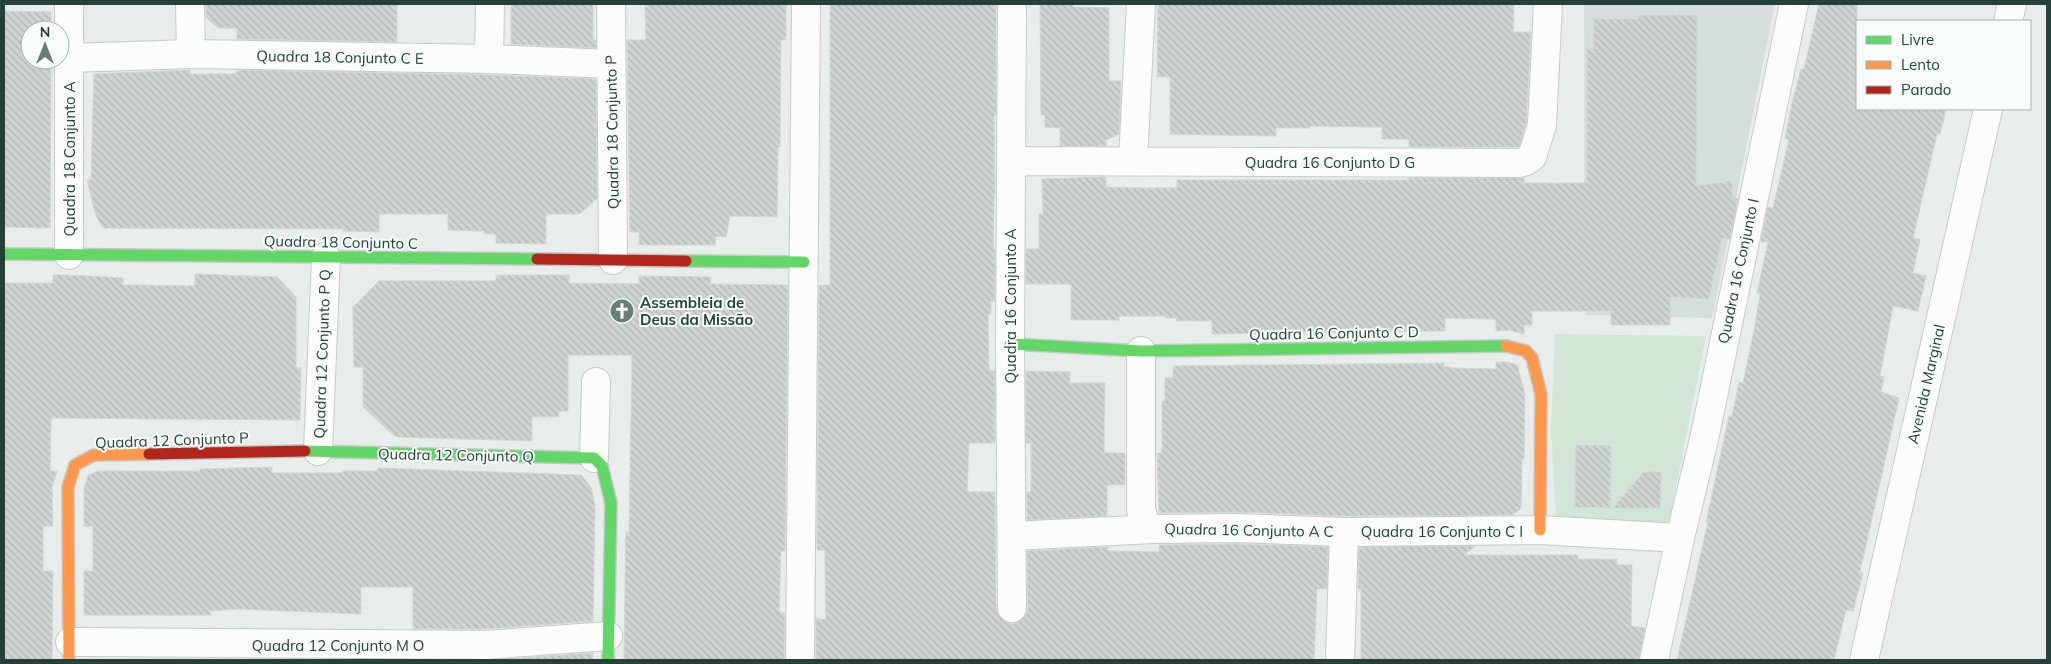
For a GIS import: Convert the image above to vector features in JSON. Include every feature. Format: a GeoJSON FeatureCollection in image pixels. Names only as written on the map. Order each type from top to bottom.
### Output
{"type":"FeatureCollection","features":[{"type":"Feature","properties":{"kind":"street","name":"Quadra 18 Conjunto A"},"geometry":{"type":"LineString","coordinates":[[69,4],[69,20]]}},
{"type":"Feature","properties":{"kind":"street"},"geometry":{"type":"LineString","coordinates":[[190,4],[191,54]]}},
{"type":"Feature","properties":{"kind":"street"},"geometry":{"type":"LineString","coordinates":[[489,59],[490,4]]}},
{"type":"Feature","properties":{"kind":"street","name":"Quadra 18 Conjunto P"},"geometry":{"type":"LineString","coordinates":[[611,4],[613,260]]}},
{"type":"Feature","properties":{"kind":"street"},"geometry":{"type":"LineString","coordinates":[[800,660],[806,4]]}},
{"type":"Feature","properties":{"kind":"street","name":"Quadra 16 Conjunto A"},"geometry":{"type":"LineString","coordinates":[[1012,4],[1010,344],[1012,608]]}},
{"type":"Feature","properties":{"kind":"street"},"geometry":{"type":"LineString","coordinates":[[1132,161],[1141,4]]}},
{"type":"Feature","properties":{"kind":"street","name":"Quadra 16 Conjunto D G"},"geometry":{"type":"LineString","coordinates":[[1011,161],[1499,163],[1526,161],[1532,156],[1542,125],[1548,4]]}},
{"type":"Feature","properties":{"kind":"street","name":"Quadra 16 Conjunto I"},"geometry":{"type":"LineString","coordinates":[[1654,660],[1680,538],[1705,435],[1794,4]]}},
{"type":"Feature","properties":{"kind":"street"},"geometry":{"type":"LineString","coordinates":[[2008,20],[2012,4]]}},
{"type":"Feature","properties":{"kind":"street","name":"Quadra 18 Conjunto C E"},"geometry":{"type":"LineString","coordinates":[[70,58],[191,54],[489,59],[610,64]]}},
{"type":"Feature","properties":{"kind":"street","name":"Quadra 18 Conjunto A"},"geometry":{"type":"LineString","coordinates":[[69,70],[69,255]]}},
{"type":"Feature","properties":{"kind":"street","name":"Avenida Marginal"},"geometry":{"type":"LineString","coordinates":[[1864,660],[1988,110]]}},
{"type":"Feature","properties":{"kind":"street","name":"Quadra 18 Conjunto C"},"geometry":{"type":"LineString","coordinates":[[4,254],[804,262]]}},
{"type":"Feature","properties":{"kind":"street","name":"Quadra 12 Conjunto P Q"},"geometry":{"type":"LineString","coordinates":[[318,451],[326,257]]}},
{"type":"Feature","properties":{"kind":"street","name":"Quadra 16 Conjunto C D"},"geometry":{"type":"LineString","coordinates":[[1010,344],[1141,351],[1509,346],[1526,351],[1532,358],[1541,394],[1540,530]]}},
{"type":"Feature","properties":{"kind":"street"},"geometry":{"type":"LineString","coordinates":[[1141,351],[1141,510],[1146,524],[1154,529]]}},
{"type":"Feature","properties":{"kind":"street"},"geometry":{"type":"LineString","coordinates":[[596,382],[594,458],[602,466],[610,503],[608,648]]}},
{"type":"Feature","properties":{"kind":"street","name":"Quadra 12 Conjunto Q"},"geometry":{"type":"LineString","coordinates":[[318,451],[594,458]]}},
{"type":"Feature","properties":{"kind":"street","name":"Quadra 12 Conjunto P"},"geometry":{"type":"LineString","coordinates":[[69,651],[68,487],[75,465],[94,455],[318,451]]}},
{"type":"Feature","properties":{"kind":"street","name":"Quadra 16 Conjunto A C"},"geometry":{"type":"LineString","coordinates":[[1012,536],[1154,529],[1237,528],[1344,532]]}},
{"type":"Feature","properties":{"kind":"street"},"geometry":{"type":"LineString","coordinates":[[1540,530],[1680,538]]}},
{"type":"Feature","properties":{"kind":"street","name":"Quadra 16 Conjunto C I"},"geometry":{"type":"LineString","coordinates":[[1344,532],[1540,530]]}},
{"type":"Feature","properties":{"kind":"street"},"geometry":{"type":"LineString","coordinates":[[1340,660],[1344,532]]}},
{"type":"Feature","properties":{"kind":"street","name":"Quadra 12 Conjunto M O"},"geometry":{"type":"LineString","coordinates":[[69,651],[485,653],[608,648]]}},
{"type":"Feature","properties":{"kind":"shaded area"},"geometry":{"type":"Polygon","coordinates":[[[1584,4],[1775,4],[1712,318],[1585,315],[1584,4]]]}},
{"type":"Feature","properties":{"kind":"green space"},"geometry":{"type":"Polygon","coordinates":[[[1555,334],[1706,336],[1669,522],[1556,522],[1551,427],[1555,334]]]}},
{"type":"Feature","properties":{"kind":"building"},"geometry":{"type":"Polygon","coordinates":[[[206,4],[397,4],[397,42],[237,39],[237,28],[218,28],[206,17],[206,4]]]}},
{"type":"Feature","properties":{"kind":"building"},"geometry":{"type":"Polygon","coordinates":[[[511,4],[593,4],[593,40],[596,40],[596,48],[511,44],[511,4]]]}},
{"type":"Feature","properties":{"kind":"building"},"geometry":{"type":"Polygon","coordinates":[[[645,4],[786,4],[786,40],[781,40],[777,217],[730,216],[726,237],[716,236],[715,245],[639,245],[639,232],[630,232],[627,40],[646,40],[645,4]]]}},
{"type":"Feature","properties":{"kind":"building"},"geometry":{"type":"Polygon","coordinates":[[[830,4],[996,4],[993,249],[995,249],[995,301],[991,301],[991,314],[988,314],[989,371],[995,371],[995,443],[969,443],[967,492],[995,492],[996,608],[999,616],[1005,622],[1013,624],[1020,621],[1026,615],[1028,608],[1027,551],[1108,547],[1108,551],[1159,552],[1159,545],[1237,544],[1328,547],[1327,589],[1317,589],[1314,660],[816,660],[816,618],[826,620],[825,550],[817,550],[819,285],[830,285],[830,4]]]}},
{"type":"Feature","properties":{"kind":"building"},"geometry":{"type":"Polygon","coordinates":[[[1040,4],[1073,4],[1073,7],[1109,8],[1109,81],[1121,81],[1119,134],[1106,140],[1106,146],[1060,146],[1060,128],[1045,127],[1045,115],[1041,115],[1040,4]]]}},
{"type":"Feature","properties":{"kind":"building"},"geometry":{"type":"Polygon","coordinates":[[[1158,4],[1514,4],[1513,32],[1531,32],[1526,123],[1519,147],[1409,147],[1409,139],[1382,139],[1382,127],[1310,126],[1310,128],[1276,128],[1276,136],[1170,134],[1170,77],[1157,77],[1158,4]]]}},
{"type":"Feature","properties":{"kind":"building"},"geometry":{"type":"Polygon","coordinates":[[[1819,4],[1857,4],[1856,110],[1946,110],[1940,134],[1937,134],[1913,238],[1920,239],[1913,273],[1926,276],[1918,311],[1893,306],[1880,376],[1884,377],[1881,392],[1899,398],[1860,572],[1863,573],[1853,611],[1846,610],[1834,660],[1677,660],[1708,522],[1706,522],[1729,416],[1732,417],[1739,382],[1743,383],[1760,294],[1757,293],[1768,242],[1761,242],[1768,207],[1773,208],[1789,139],[1785,139],[1792,103],[1801,69],[1804,69],[1819,4]]]}},
{"type":"Feature","properties":{"kind":"building"},"geometry":{"type":"Polygon","coordinates":[[[4,11],[51,12],[51,20],[20,20],[20,70],[51,70],[50,228],[4,227],[4,11]]]}},
{"type":"Feature","properties":{"kind":"building"},"geometry":{"type":"Polygon","coordinates":[[[1639,15],[1697,15],[1696,186],[1732,181],[1732,197],[1738,199],[1730,239],[1722,238],[1709,299],[1670,297],[1670,325],[1611,325],[1611,311],[1532,311],[1532,325],[1524,325],[1524,334],[1509,330],[1496,331],[1496,319],[1445,318],[1445,331],[1212,334],[1212,321],[1176,321],[1177,318],[1165,318],[1165,316],[1119,316],[1119,320],[1071,320],[1071,284],[1026,284],[1026,249],[1039,249],[1039,214],[1043,214],[1042,179],[1106,177],[1106,187],[1142,188],[1177,188],[1177,180],[1524,178],[1524,183],[1587,183],[1587,51],[1588,49],[1594,49],[1594,19],[1639,19],[1639,15]]]}},
{"type":"Feature","properties":{"kind":"building"},"geometry":{"type":"Polygon","coordinates":[[[190,70],[190,74],[237,74],[237,70],[596,79],[597,199],[579,214],[546,214],[546,244],[496,243],[496,234],[484,234],[484,231],[448,230],[448,214],[379,214],[379,232],[343,231],[343,229],[103,228],[96,216],[87,180],[91,180],[94,74],[190,70]]]}},
{"type":"Feature","properties":{"kind":"building"},"geometry":{"type":"Polygon","coordinates":[[[195,274],[277,277],[296,297],[296,368],[301,368],[300,420],[51,418],[50,471],[57,471],[52,487],[53,526],[43,526],[43,571],[53,571],[52,660],[4,660],[4,283],[53,283],[53,275],[68,275],[123,278],[123,285],[195,286],[195,274]]]}},
{"type":"Feature","properties":{"kind":"building"},"geometry":{"type":"Polygon","coordinates":[[[496,275],[569,275],[569,283],[639,284],[639,276],[711,277],[710,284],[788,285],[785,551],[781,551],[779,612],[785,613],[784,660],[624,660],[626,531],[629,535],[632,355],[568,355],[568,411],[559,411],[559,417],[532,417],[532,441],[396,437],[363,407],[363,367],[354,367],[353,307],[379,281],[496,281],[496,275]]]}},
{"type":"Feature","properties":{"kind":"building"},"geometry":{"type":"Polygon","coordinates":[[[1496,362],[1507,362],[1517,365],[1525,394],[1521,508],[1513,515],[1344,516],[1237,512],[1159,513],[1157,453],[1162,453],[1162,401],[1165,401],[1165,378],[1173,378],[1173,366],[1444,363],[1444,367],[1451,368],[1496,369],[1496,362]]]}},
{"type":"Feature","properties":{"kind":"building"},"geometry":{"type":"Polygon","coordinates":[[[1026,371],[1070,372],[1070,383],[1105,383],[1104,453],[1125,453],[1125,485],[1107,485],[1107,516],[1027,520],[1027,492],[1031,492],[1031,443],[1026,443],[1026,371]]]}},
{"type":"Feature","properties":{"kind":"building"},"geometry":{"type":"Polygon","coordinates":[[[1576,445],[1611,446],[1610,508],[1575,507],[1576,445]]]}},
{"type":"Feature","properties":{"kind":"building"},"geometry":{"type":"Polygon","coordinates":[[[272,467],[272,473],[343,473],[343,471],[378,471],[378,468],[581,475],[591,487],[595,505],[593,621],[484,629],[413,629],[413,587],[361,587],[361,614],[235,609],[210,611],[211,615],[84,615],[84,571],[93,571],[93,526],[84,526],[84,489],[88,476],[97,471],[200,471],[200,469],[272,467]]]}},
{"type":"Feature","properties":{"kind":"building"},"geometry":{"type":"Polygon","coordinates":[[[1644,472],[1661,472],[1660,508],[1613,508],[1644,472]]]}},
{"type":"Feature","properties":{"kind":"building"},"geometry":{"type":"Polygon","coordinates":[[[1475,546],[1464,555],[1578,555],[1578,559],[1617,559],[1617,565],[1632,565],[1631,626],[1645,628],[1639,660],[1361,660],[1361,589],[1358,589],[1359,547],[1475,546]]]}},
{"type":"Feature","properties":{"kind":"building"},"geometry":{"type":"Polygon","coordinates":[[[593,653],[592,660],[491,660],[593,653]]]}},
{"type":"Feature","properties":{"kind":"traffic: fast"},"geometry":{"type":"LineString","coordinates":[[4,254],[537,259]]}},
{"type":"Feature","properties":{"kind":"traffic: fast"},"geometry":{"type":"LineString","coordinates":[[686,261],[804,262]]}},
{"type":"Feature","properties":{"kind":"traffic: fast"},"geometry":{"type":"LineString","coordinates":[[1010,344],[1141,351],[1506,346]]}},
{"type":"Feature","properties":{"kind":"traffic: fast"},"geometry":{"type":"LineString","coordinates":[[305,451],[594,458],[602,466],[611,503],[608,660]]}},
{"type":"Feature","properties":{"kind":"traffic: slow"},"geometry":{"type":"LineString","coordinates":[[1506,346],[1526,351],[1532,358],[1541,394],[1540,530]]}},
{"type":"Feature","properties":{"kind":"traffic: slow"},"geometry":{"type":"LineString","coordinates":[[69,660],[68,487],[75,465],[94,455],[149,454]]}},
{"type":"Feature","properties":{"kind":"traffic: jam"},"geometry":{"type":"LineString","coordinates":[[537,259],[686,261]]}},
{"type":"Feature","properties":{"kind":"traffic: jam"},"geometry":{"type":"LineString","coordinates":[[149,454],[305,451]]}},
{"type":"Feature","properties":{"kind":"place","name":"Assembleia de Deus da Missão"},"geometry":{"type":"Point","coordinates":[622,311]}}]}
